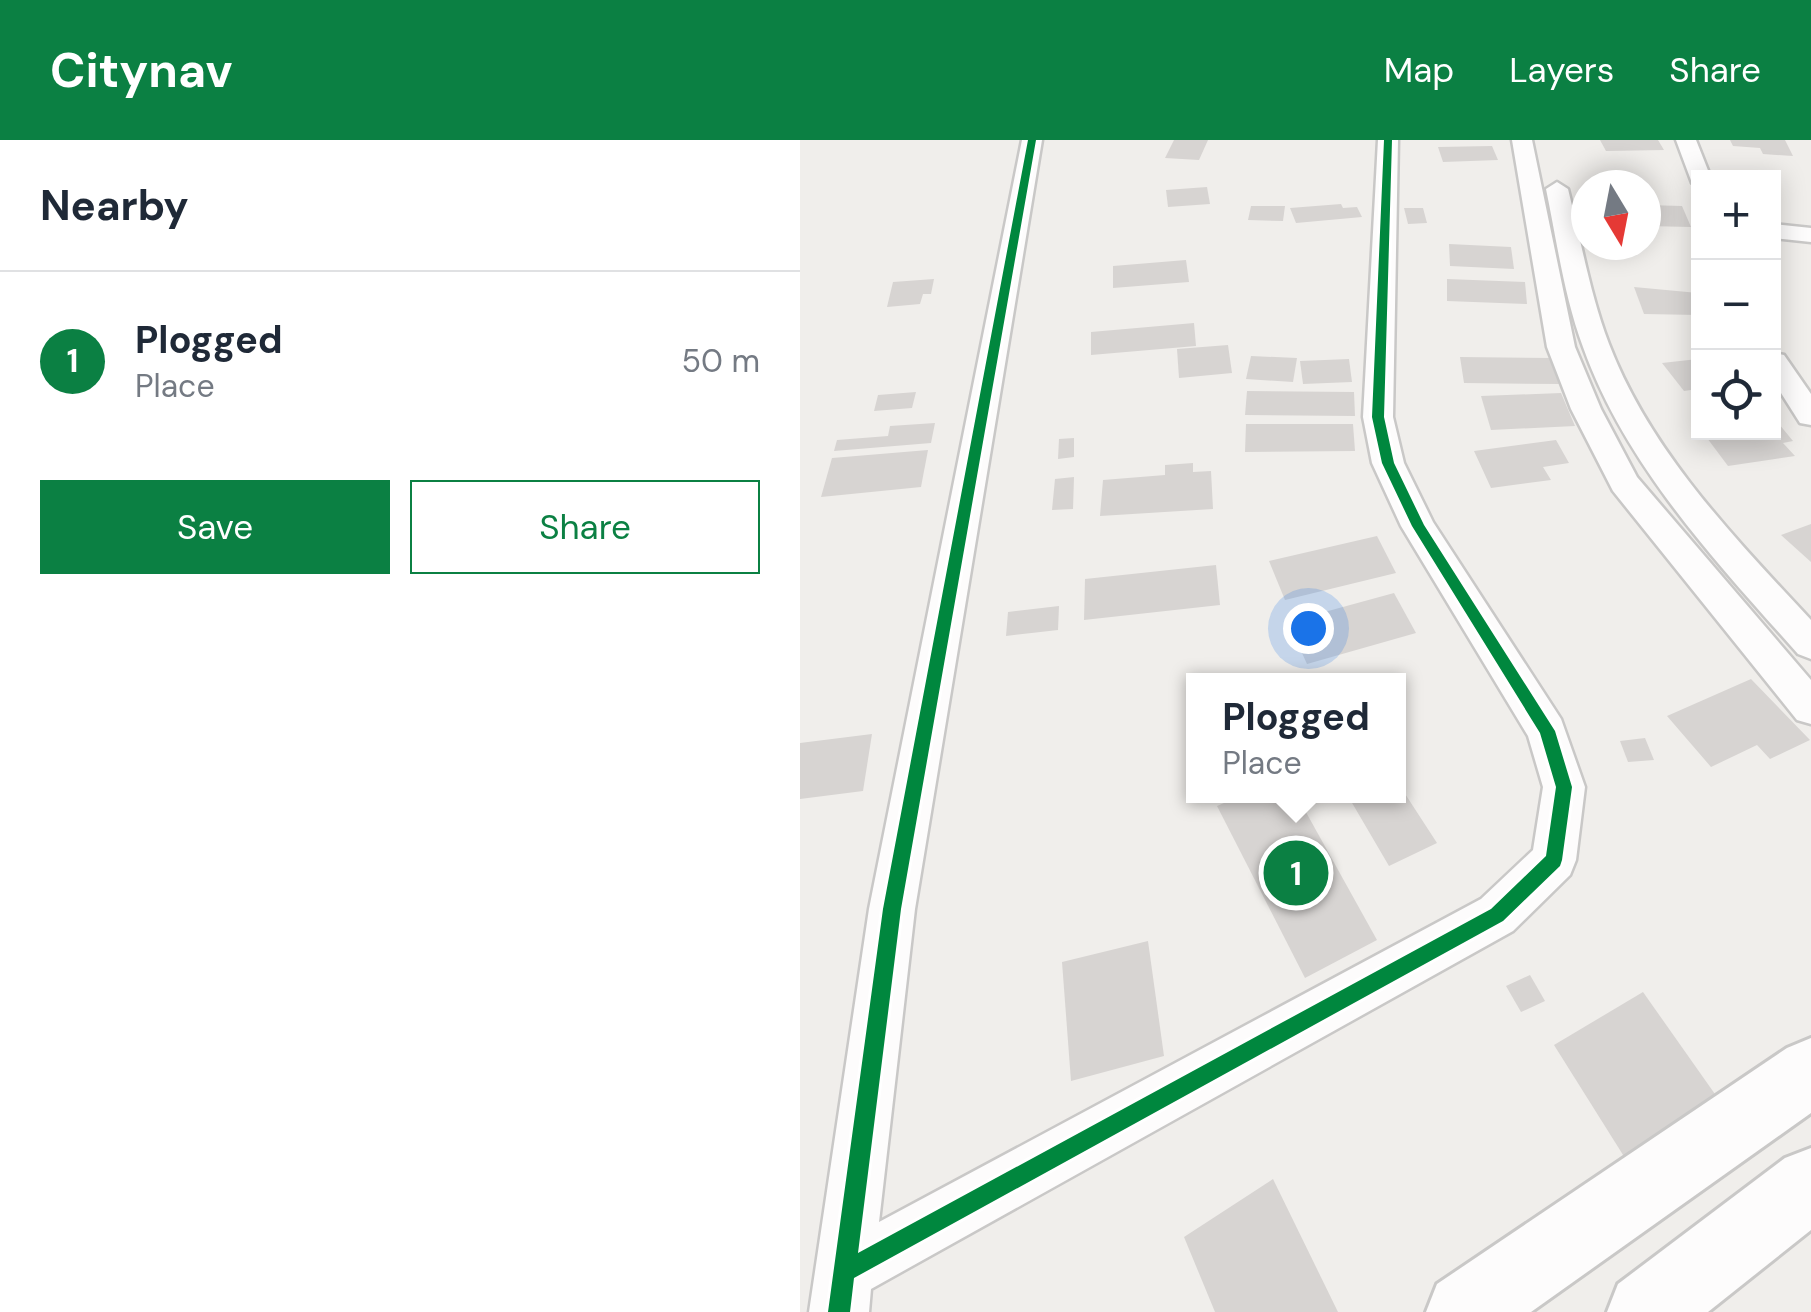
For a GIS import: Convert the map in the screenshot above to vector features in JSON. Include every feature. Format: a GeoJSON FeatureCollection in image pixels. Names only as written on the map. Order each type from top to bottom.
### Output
{"type":"FeatureCollection","features":[{"type":"Feature","properties":{"kind":"street"},"geometry":{"type":"LineString","coordinates":[[842,1292],[892,909],[1032,140]]}},
{"type":"Feature","properties":{"kind":"street"},"geometry":{"type":"LineString","coordinates":[[842,1292],[1497,915],[1554,860],[1564,787],[1547,732],[1418,526],[1388,463],[1378,417],[1388,140]]}},
{"type":"Feature","properties":{"kind":"street"},"geometry":{"type":"LineString","coordinates":[[1522,140],[1561,348],[1586,409],[1624,483],[1811,708]]}},
{"type":"Feature","properties":{"kind":"street"},"geometry":{"type":"LineString","coordinates":[[1547,140],[1582,295],[1603,364],[1631,421],[1666,478],[1811,644]]}},
{"type":"Feature","properties":{"kind":"street"},"geometry":{"type":"LineString","coordinates":[[1686,140],[1697,170]]}},
{"type":"Feature","properties":{"kind":"street"},"geometry":{"type":"LineString","coordinates":[[1781,232],[1811,235]]}},
{"type":"Feature","properties":{"kind":"street"},"geometry":{"type":"LineString","coordinates":[[1781,371],[1811,416]]}},
{"type":"Feature","properties":{"kind":"street"},"geometry":{"type":"LineString","coordinates":[[1465,1312],[1811,1072]]}},
{"type":"Feature","properties":{"kind":"street"},"geometry":{"type":"LineString","coordinates":[[1646,1312],[1811,1184]]}},
{"type":"Feature","properties":{"kind":"building"},"geometry":{"type":"Polygon","coordinates":[[[1174,140],[1208,140],[1199,160],[1165,158],[1174,140]]]}},
{"type":"Feature","properties":{"kind":"building"},"geometry":{"type":"Polygon","coordinates":[[[1600,140],[1658,140],[1664,150],[1606,151],[1600,140]]]}},
{"type":"Feature","properties":{"kind":"building"},"geometry":{"type":"Polygon","coordinates":[[[1730,140],[1785,140],[1793,156],[1763,154],[1760,148],[1733,146],[1730,140]]]}},
{"type":"Feature","properties":{"kind":"building"},"geometry":{"type":"Polygon","coordinates":[[[1492,146],[1498,160],[1443,162],[1438,147],[1492,146]]]}},
{"type":"Feature","properties":{"kind":"building"},"geometry":{"type":"Polygon","coordinates":[[[1207,187],[1210,204],[1168,207],[1166,190],[1207,187]]]}},
{"type":"Feature","properties":{"kind":"building"},"geometry":{"type":"Polygon","coordinates":[[[1341,204],[1343,208],[1357,207],[1362,217],[1296,223],[1290,208],[1341,204]]]}},
{"type":"Feature","properties":{"kind":"building"},"geometry":{"type":"Polygon","coordinates":[[[1661,205],[1682,206],[1691,227],[1661,226],[1661,205]]]}},
{"type":"Feature","properties":{"kind":"building"},"geometry":{"type":"Polygon","coordinates":[[[1251,206],[1285,206],[1283,221],[1248,220],[1251,206]]]}},
{"type":"Feature","properties":{"kind":"building"},"geometry":{"type":"Polygon","coordinates":[[[1404,208],[1423,208],[1427,223],[1408,224],[1404,208]]]}},
{"type":"Feature","properties":{"kind":"building"},"geometry":{"type":"Polygon","coordinates":[[[1449,244],[1511,247],[1514,269],[1450,266],[1449,244]]]}},
{"type":"Feature","properties":{"kind":"building"},"geometry":{"type":"Polygon","coordinates":[[[1186,260],[1189,282],[1113,288],[1113,266],[1186,260]]]}},
{"type":"Feature","properties":{"kind":"building"},"geometry":{"type":"Polygon","coordinates":[[[934,279],[931,294],[923,294],[920,304],[887,307],[893,282],[934,279]]]}},
{"type":"Feature","properties":{"kind":"building"},"geometry":{"type":"Polygon","coordinates":[[[1447,279],[1525,282],[1527,304],[1447,301],[1447,279]]]}},
{"type":"Feature","properties":{"kind":"building"},"geometry":{"type":"Polygon","coordinates":[[[1634,287],[1691,292],[1691,315],[1644,314],[1634,287]]]}},
{"type":"Feature","properties":{"kind":"building"},"geometry":{"type":"Polygon","coordinates":[[[1194,323],[1196,346],[1091,355],[1091,332],[1194,323]]]}},
{"type":"Feature","properties":{"kind":"building"},"geometry":{"type":"Polygon","coordinates":[[[1228,345],[1232,373],[1179,378],[1177,349],[1228,345]]]}},
{"type":"Feature","properties":{"kind":"building"},"geometry":{"type":"Polygon","coordinates":[[[1251,356],[1297,358],[1293,382],[1246,379],[1251,356]]]}},
{"type":"Feature","properties":{"kind":"building"},"geometry":{"type":"Polygon","coordinates":[[[1460,357],[1552,358],[1559,384],[1464,383],[1460,357]]]}},
{"type":"Feature","properties":{"kind":"building"},"geometry":{"type":"Polygon","coordinates":[[[1349,359],[1352,382],[1303,384],[1300,361],[1349,359]]]}},
{"type":"Feature","properties":{"kind":"building"},"geometry":{"type":"Polygon","coordinates":[[[1691,360],[1691,390],[1684,391],[1662,363],[1691,360]]]}},
{"type":"Feature","properties":{"kind":"building"},"geometry":{"type":"Polygon","coordinates":[[[1247,391],[1354,392],[1355,416],[1245,415],[1247,391]]]}},
{"type":"Feature","properties":{"kind":"building"},"geometry":{"type":"Polygon","coordinates":[[[916,392],[912,408],[874,411],[878,395],[916,392]]]}},
{"type":"Feature","properties":{"kind":"building"},"geometry":{"type":"Polygon","coordinates":[[[1561,393],[1575,426],[1491,430],[1481,396],[1561,393]]]}},
{"type":"Feature","properties":{"kind":"building"},"geometry":{"type":"Polygon","coordinates":[[[935,423],[931,443],[834,451],[837,440],[888,436],[890,426],[935,423]]]}},
{"type":"Feature","properties":{"kind":"building"},"geometry":{"type":"Polygon","coordinates":[[[1246,424],[1353,424],[1355,451],[1245,452],[1246,424]]]}},
{"type":"Feature","properties":{"kind":"building"},"geometry":{"type":"Polygon","coordinates":[[[1781,426],[1793,441],[1783,443],[1795,456],[1728,466],[1708,440],[1781,440],[1781,426]]]}},
{"type":"Feature","properties":{"kind":"building"},"geometry":{"type":"Polygon","coordinates":[[[1074,438],[1074,457],[1058,459],[1059,439],[1074,438]]]}},
{"type":"Feature","properties":{"kind":"building"},"geometry":{"type":"Polygon","coordinates":[[[1556,440],[1569,463],[1543,467],[1551,480],[1491,488],[1474,451],[1556,440]]]}},
{"type":"Feature","properties":{"kind":"building"},"geometry":{"type":"Polygon","coordinates":[[[928,450],[921,487],[821,497],[832,458],[928,450]]]}},
{"type":"Feature","properties":{"kind":"building"},"geometry":{"type":"Polygon","coordinates":[[[1193,463],[1193,472],[1211,471],[1213,509],[1100,516],[1103,480],[1165,475],[1165,465],[1193,463]]]}},
{"type":"Feature","properties":{"kind":"building"},"geometry":{"type":"Polygon","coordinates":[[[1074,477],[1073,509],[1052,510],[1055,479],[1074,477]]]}},
{"type":"Feature","properties":{"kind":"building"},"geometry":{"type":"Polygon","coordinates":[[[1811,524],[1811,562],[1781,535],[1811,524]]]}},
{"type":"Feature","properties":{"kind":"building"},"geometry":{"type":"Polygon","coordinates":[[[1377,536],[1396,573],[1285,600],[1269,561],[1377,536]]]}},
{"type":"Feature","properties":{"kind":"building"},"geometry":{"type":"Polygon","coordinates":[[[1216,565],[1220,605],[1084,620],[1085,579],[1216,565]]]}},
{"type":"Feature","properties":{"kind":"building"},"geometry":{"type":"Polygon","coordinates":[[[1394,593],[1416,633],[1307,664],[1288,622],[1394,593]]]}},
{"type":"Feature","properties":{"kind":"building"},"geometry":{"type":"Polygon","coordinates":[[[1059,606],[1058,630],[1006,636],[1008,612],[1059,606]]]}},
{"type":"Feature","properties":{"kind":"building"},"geometry":{"type":"Polygon","coordinates":[[[1751,679],[1810,740],[1770,759],[1757,745],[1711,767],[1667,716],[1751,679]]]}},
{"type":"Feature","properties":{"kind":"building"},"geometry":{"type":"Polygon","coordinates":[[[872,734],[863,791],[800,799],[800,743],[872,734]]]}},
{"type":"Feature","properties":{"kind":"building"},"geometry":{"type":"Polygon","coordinates":[[[1645,738],[1654,760],[1628,762],[1620,741],[1645,738]]]}},
{"type":"Feature","properties":{"kind":"building"},"geometry":{"type":"Polygon","coordinates":[[[1406,795],[1437,843],[1389,866],[1352,803],[1406,803],[1406,795]]]}},
{"type":"Feature","properties":{"kind":"building"},"geometry":{"type":"Polygon","coordinates":[[[1301,803],[1377,940],[1305,978],[1217,806],[1301,803]]]}},
{"type":"Feature","properties":{"kind":"building"},"geometry":{"type":"Polygon","coordinates":[[[1148,941],[1164,1056],[1071,1081],[1062,962],[1148,941]]]}},
{"type":"Feature","properties":{"kind":"building"},"geometry":{"type":"Polygon","coordinates":[[[1530,975],[1545,1001],[1521,1012],[1506,986],[1530,975]]]}},
{"type":"Feature","properties":{"kind":"building"},"geometry":{"type":"Polygon","coordinates":[[[1643,992],[1729,1114],[1635,1174],[1554,1045],[1643,992]]]}},
{"type":"Feature","properties":{"kind":"building"},"geometry":{"type":"Polygon","coordinates":[[[1273,1179],[1338,1312],[1215,1312],[1184,1237],[1273,1179]]]}},
{"type":"Feature","properties":{"kind":"cycle path"},"geometry":{"type":"LineString","coordinates":[[839,1312],[892,909],[1032,140]]}},
{"type":"Feature","properties":{"kind":"cycle path"},"geometry":{"type":"LineString","coordinates":[[844,1272],[1497,915],[1554,860],[1564,787],[1547,731],[1418,526],[1388,463],[1378,417],[1388,140]]}},
{"type":"Feature","properties":{"kind":"place","name":"Plogged"},"geometry":{"type":"Point","coordinates":[1296,873]}}]}
